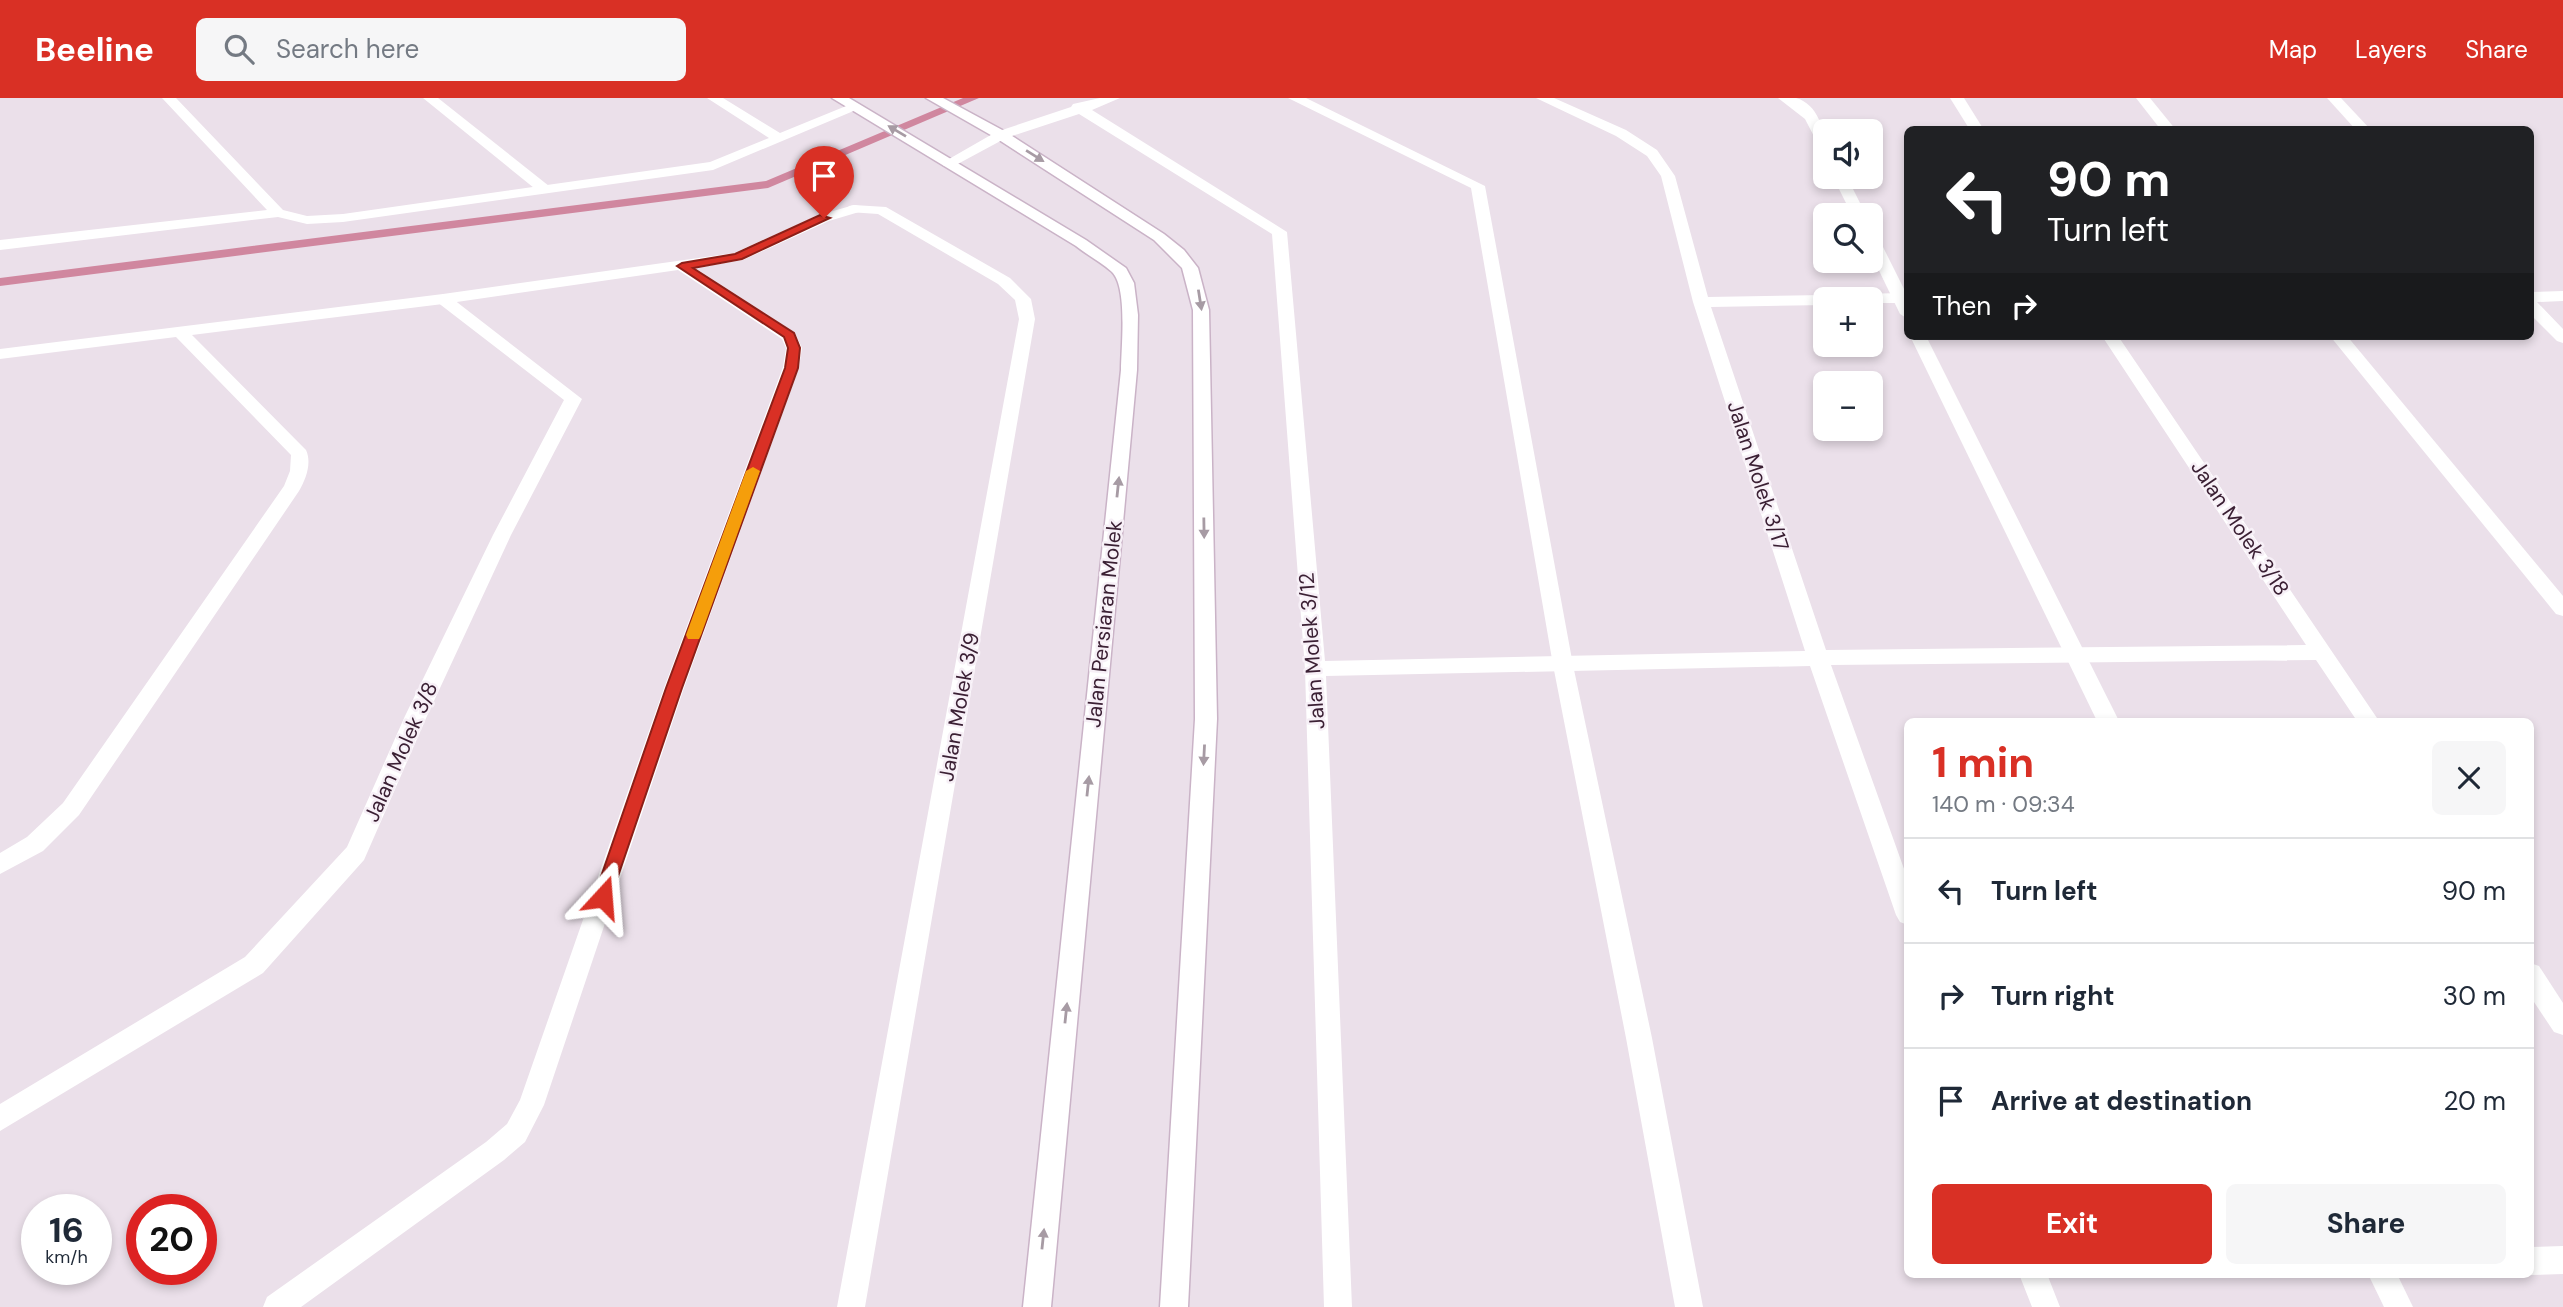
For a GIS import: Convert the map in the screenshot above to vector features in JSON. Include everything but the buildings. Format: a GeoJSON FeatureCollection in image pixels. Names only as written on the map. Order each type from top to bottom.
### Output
{"type":"FeatureCollection","features":[{"type":"Feature","properties":{"kind":"street"},"geometry":{"type":"LineString","coordinates":[[169,98],[278,214]]}},
{"type":"Feature","properties":{"kind":"street"},"geometry":{"type":"LineString","coordinates":[[430,98],[544,189]]}},
{"type":"Feature","properties":{"kind":"street"},"geometry":{"type":"LineString","coordinates":[[714,98],[780,139]]}},
{"type":"Feature","properties":{"kind":"street","name":"Jalan Persiaran Molek"},"geometry":{"type":"LineString","coordinates":[[839,98],[1081,243],[1120,271],[1126,284],[1130,315],[1128,384],[1037,1307]]}},
{"type":"Feature","properties":{"kind":"street"},"geometry":{"type":"LineString","coordinates":[[933,98],[1001,135],[1148,229],[1182,254],[1195,273],[1201,310],[1206,719],[1174,1307]]}},
{"type":"Feature","properties":{"kind":"street"},"geometry":{"type":"LineString","coordinates":[[948,163],[1001,135],[1078,107],[1113,98]]}},
{"type":"Feature","properties":{"kind":"street"},"geometry":{"type":"LineString","coordinates":[[1295,98],[1478,186],[1563,665],[1639,1038],[1689,1307]]}},
{"type":"Feature","properties":{"kind":"street","name":"Jalan Molek 3/17"},"geometry":{"type":"LineString","coordinates":[[1543,98],[1621,133],[1652,153],[1668,176],[1701,303],[1818,658],[1904,904]]}},
{"type":"Feature","properties":{"kind":"street"},"geometry":{"type":"LineString","coordinates":[[1785,98],[1799,103],[1813,119]]}},
{"type":"Feature","properties":{"kind":"street"},"geometry":{"type":"LineString","coordinates":[[1957,98],[1974,126]]}},
{"type":"Feature","properties":{"kind":"street"},"geometry":{"type":"LineString","coordinates":[[2143,98],[2166,126]]}},
{"type":"Feature","properties":{"kind":"street"},"geometry":{"type":"LineString","coordinates":[[2334,98],[2360,126]]}},
{"type":"Feature","properties":{"kind":"street","name":"Jalan Molek 3/12"},"geometry":{"type":"LineString","coordinates":[[1078,107],[1279,232],[1315,669],[1338,1307]]}},
{"type":"Feature","properties":{"kind":"street"},"geometry":{"type":"LineString","coordinates":[[1,243],[278,214],[307,220],[343,218],[544,189],[634,180],[713,166],[780,139],[862,111]]}},
{"type":"Feature","properties":{"kind":"street","name":"Jalan Molek 3/9"},"geometry":{"type":"LineString","coordinates":[[682,266],[738,257],[824,218],[854,209],[881,210],[1004,281],[1023,299],[1027,318],[851,1307]]}},
{"type":"Feature","properties":{"kind":"street"},"geometry":{"type":"LineString","coordinates":[[1883,260],[1904,298],[1883,298]]}},
{"type":"Feature","properties":{"kind":"street"},"geometry":{"type":"LineString","coordinates":[[0,354],[443,299],[682,266],[789,335],[794,348],[791,368],[674,688],[531,1105],[516,1133],[495,1151],[277,1307]]}},
{"type":"Feature","properties":{"kind":"street"},"geometry":{"type":"LineString","coordinates":[[2534,297],[2563,296]]}},
{"type":"Feature","properties":{"kind":"street","name":"Jalan Molek 3/8"},"geometry":{"type":"LineString","coordinates":[[0,1118],[254,965],[356,853],[416,716],[502,535],[573,399],[443,299]]}},
{"type":"Feature","properties":{"kind":"street"},"geometry":{"type":"LineString","coordinates":[[1701,303],[1813,300]]}},
{"type":"Feature","properties":{"kind":"street"},"geometry":{"type":"LineString","coordinates":[[2534,308],[2563,338]]}},
{"type":"Feature","properties":{"kind":"street"},"geometry":{"type":"LineString","coordinates":[[0,863],[35,844],[71,809],[293,487],[299,471],[300,454],[180,332]]}},
{"type":"Feature","properties":{"kind":"street"},"geometry":{"type":"LineString","coordinates":[[1920,340],[2107,718]]}},
{"type":"Feature","properties":{"kind":"street","name":"Jalan Molek 3/18"},"geometry":{"type":"LineString","coordinates":[[2113,340],[2366,718]]}},
{"type":"Feature","properties":{"kind":"street"},"geometry":{"type":"LineString","coordinates":[[2341,340],[2563,610]]}},
{"type":"Feature","properties":{"kind":"street"},"geometry":{"type":"LineString","coordinates":[[1315,669],[1818,658],[2323,652]]}},
{"type":"Feature","properties":{"kind":"street"},"geometry":{"type":"LineString","coordinates":[[2534,980],[2563,1024]]}},
{"type":"Feature","properties":{"kind":"street"},"geometry":{"type":"LineString","coordinates":[[2534,1261],[2563,1261]]}},
{"type":"Feature","properties":{"kind":"street"},"geometry":{"type":"LineString","coordinates":[[2035,1278],[2046,1307]]}},
{"type":"Feature","properties":{"kind":"street"},"geometry":{"type":"LineString","coordinates":[[2384,1278],[2399,1307]]}},
{"type":"Feature","properties":{"kind":"waterway"},"geometry":{"type":"LineString","coordinates":[[0,282],[768,184],[973,98]]}},
{"type":"Feature","properties":{"kind":"slow traffic"},"geometry":{"type":"LineString","coordinates":[[693,635],[753,471]]}},
{"type":"Feature","properties":{"kind":"route"},"geometry":{"type":"LineString","coordinates":[[603,897],[674,688],[791,368],[794,348],[789,335],[682,266],[738,257],[824,218]]}}]}
